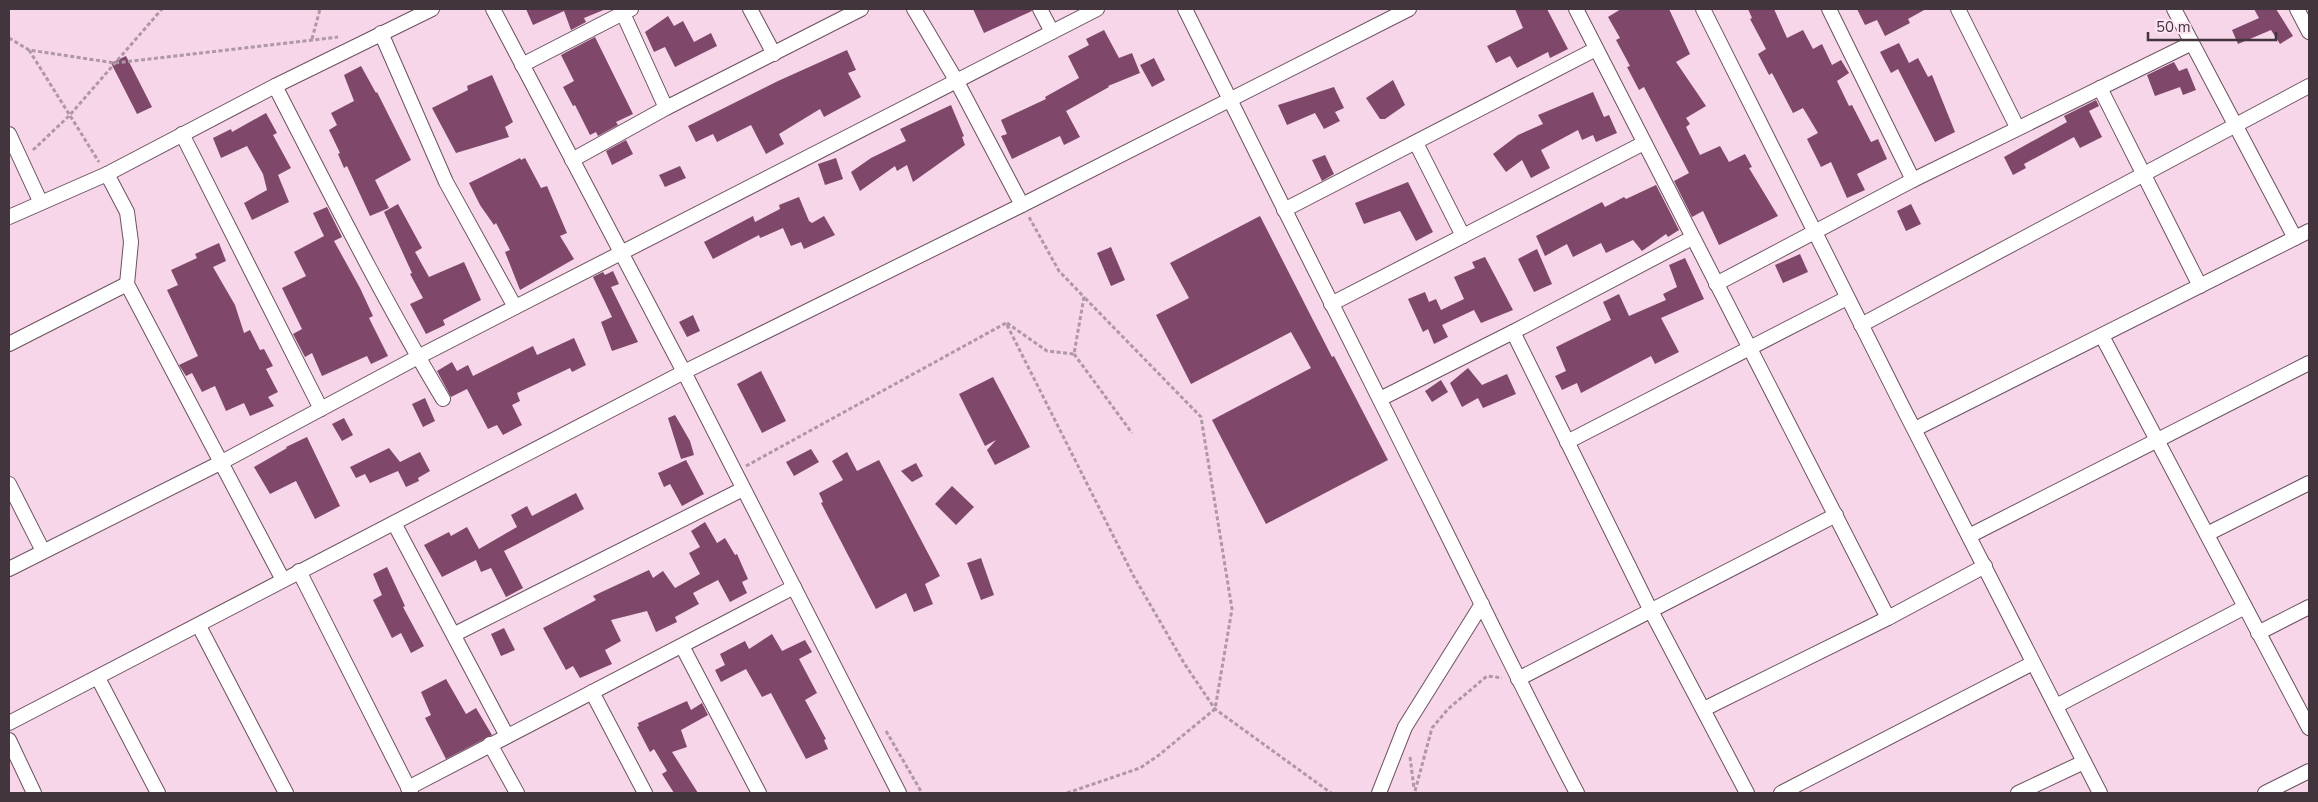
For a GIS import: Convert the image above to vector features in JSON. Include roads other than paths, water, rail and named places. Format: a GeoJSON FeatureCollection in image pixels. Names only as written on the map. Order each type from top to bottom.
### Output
{"type":"FeatureCollection","features":[{"type":"Feature","properties":{"kind":"street"},"geometry":{"type":"LineString","coordinates":[[9,217],[40,201],[107,174],[275,86],[432,9]]}},
{"type":"Feature","properties":{"kind":"street"},"geometry":{"type":"LineString","coordinates":[[493,9],[622,252],[899,793]]}},
{"type":"Feature","properties":{"kind":"street"},"geometry":{"type":"LineString","coordinates":[[750,9],[774,54]]}},
{"type":"Feature","properties":{"kind":"street"},"geometry":{"type":"LineString","coordinates":[[572,160],[666,108],[861,9]]}},
{"type":"Feature","properties":{"kind":"street"},"geometry":{"type":"LineString","coordinates":[[914,9],[956,80],[1022,205]]}},
{"type":"Feature","properties":{"kind":"street"},"geometry":{"type":"LineString","coordinates":[[1040,9],[1052,32]]}},
{"type":"Feature","properties":{"kind":"street"},"geometry":{"type":"LineString","coordinates":[[9,569],[220,463],[418,357],[1097,9]]}},
{"type":"Feature","properties":{"kind":"street"},"geometry":{"type":"LineString","coordinates":[[1185,9],[1518,679],[1577,793]]}},
{"type":"Feature","properties":{"kind":"street"},"geometry":{"type":"LineString","coordinates":[[9,723],[199,626],[283,580],[684,372],[1022,205],[1409,9]]}},
{"type":"Feature","properties":{"kind":"street"},"geometry":{"type":"LineString","coordinates":[[1576,9],[1888,618]]}},
{"type":"Feature","properties":{"kind":"street"},"geometry":{"type":"LineString","coordinates":[[1703,9],[1846,298],[1970,536],[2100,793]]}},
{"type":"Feature","properties":{"kind":"street"},"geometry":{"type":"LineString","coordinates":[[1829,9],[1913,180]]}},
{"type":"Feature","properties":{"kind":"street"},"geometry":{"type":"LineString","coordinates":[[1958,9],[2018,127]]}},
{"type":"Feature","properties":{"kind":"street"},"geometry":{"type":"LineString","coordinates":[[2174,9],[2295,238]]}},
{"type":"Feature","properties":{"kind":"street"},"geometry":{"type":"LineString","coordinates":[[2297,9],[2309,32]]}},
{"type":"Feature","properties":{"kind":"street"},"geometry":{"type":"LineString","coordinates":[[522,65],[625,10],[666,108]]}},
{"type":"Feature","properties":{"kind":"street"},"geometry":{"type":"LineString","coordinates":[[381,34],[446,182],[515,307]]}},
{"type":"Feature","properties":{"kind":"street"},"geometry":{"type":"LineString","coordinates":[[1716,284],[1913,180],[2192,43]]}},
{"type":"Feature","properties":{"kind":"street"},"geometry":{"type":"LineString","coordinates":[[1284,210],[1596,49]]}},
{"type":"Feature","properties":{"kind":"street"},"geometry":{"type":"LineString","coordinates":[[275,86],[442,399]]}},
{"type":"Feature","properties":{"kind":"street"},"geometry":{"type":"LineString","coordinates":[[1861,325],[2309,86]]}},
{"type":"Feature","properties":{"kind":"street"},"geometry":{"type":"LineString","coordinates":[[2100,88],[2200,286]]}},
{"type":"Feature","properties":{"kind":"street"},"geometry":{"type":"LineString","coordinates":[[9,134],[40,201]]}},
{"type":"Feature","properties":{"kind":"street"},"geometry":{"type":"LineString","coordinates":[[182,134],[321,409]]}},
{"type":"Feature","properties":{"kind":"street"},"geometry":{"type":"LineString","coordinates":[[1416,143],[1463,236]]}},
{"type":"Feature","properties":{"kind":"street"},"geometry":{"type":"LineString","coordinates":[[1331,304],[1644,143]]}},
{"type":"Feature","properties":{"kind":"street"},"geometry":{"type":"LineString","coordinates":[[107,174],[126,212],[131,242],[127,284],[283,580]]}},
{"type":"Feature","properties":{"kind":"street"},"geometry":{"type":"LineString","coordinates":[[1915,429],[2309,231]]}},
{"type":"Feature","properties":{"kind":"street"},"geometry":{"type":"LineString","coordinates":[[1380,399],[1692,238]]}},
{"type":"Feature","properties":{"kind":"street"},"geometry":{"type":"LineString","coordinates":[[9,344],[127,284]]}},
{"type":"Feature","properties":{"kind":"street"},"geometry":{"type":"LineString","coordinates":[[1567,442],[1846,298]]}},
{"type":"Feature","properties":{"kind":"street"},"geometry":{"type":"LineString","coordinates":[[1513,332],[1650,610],[1747,793]]}},
{"type":"Feature","properties":{"kind":"street"},"geometry":{"type":"LineString","coordinates":[[2102,336],[2309,728]]}},
{"type":"Feature","properties":{"kind":"street"},"geometry":{"type":"LineString","coordinates":[[1970,536],[2309,363]]}},
{"type":"Feature","properties":{"kind":"street"},"geometry":{"type":"LineString","coordinates":[[2207,534],[2309,483]]}},
{"type":"Feature","properties":{"kind":"street"},"geometry":{"type":"LineString","coordinates":[[9,484],[43,551]]}},
{"type":"Feature","properties":{"kind":"street"},"geometry":{"type":"LineString","coordinates":[[454,634],[743,489]]}},
{"type":"Feature","properties":{"kind":"street"},"geometry":{"type":"LineString","coordinates":[[1518,679],[1836,515]]}},
{"type":"Feature","properties":{"kind":"street"},"geometry":{"type":"LineString","coordinates":[[394,523],[507,736]]}},
{"type":"Feature","properties":{"kind":"street"},"geometry":{"type":"LineString","coordinates":[[1704,710],[1888,618],[1985,566]]}},
{"type":"Feature","properties":{"kind":"street"},"geometry":{"type":"LineString","coordinates":[[299,572],[409,791],[490,744],[794,587]]}},
{"type":"Feature","properties":{"kind":"street"},"geometry":{"type":"LineString","coordinates":[[1380,793],[1405,727],[1482,604]]}},
{"type":"Feature","properties":{"kind":"street"},"geometry":{"type":"LineString","coordinates":[[2056,706],[2245,607]]}},
{"type":"Feature","properties":{"kind":"street"},"geometry":{"type":"LineString","coordinates":[[2258,633],[2309,607]]}},
{"type":"Feature","properties":{"kind":"street"},"geometry":{"type":"LineString","coordinates":[[199,626],[286,793]]}},
{"type":"Feature","properties":{"kind":"street"},"geometry":{"type":"LineString","coordinates":[[682,646],[759,793]]}},
{"type":"Feature","properties":{"kind":"street"},"geometry":{"type":"LineString","coordinates":[[1781,793],[2033,663]]}},
{"type":"Feature","properties":{"kind":"street"},"geometry":{"type":"LineString","coordinates":[[98,678],[158,793]]}},
{"type":"Feature","properties":{"kind":"street"},"geometry":{"type":"LineString","coordinates":[[592,692],[645,793]]}},
{"type":"Feature","properties":{"kind":"street"},"geometry":{"type":"LineString","coordinates":[[9,740],[34,793]]}},
{"type":"Feature","properties":{"kind":"street"},"geometry":{"type":"LineString","coordinates":[[490,744],[517,793]]}},
{"type":"Feature","properties":{"kind":"street"},"geometry":{"type":"LineString","coordinates":[[2018,793],[2084,762]]}},
{"type":"Feature","properties":{"kind":"street"},"geometry":{"type":"LineString","coordinates":[[2265,793],[2309,771]]}}]}
